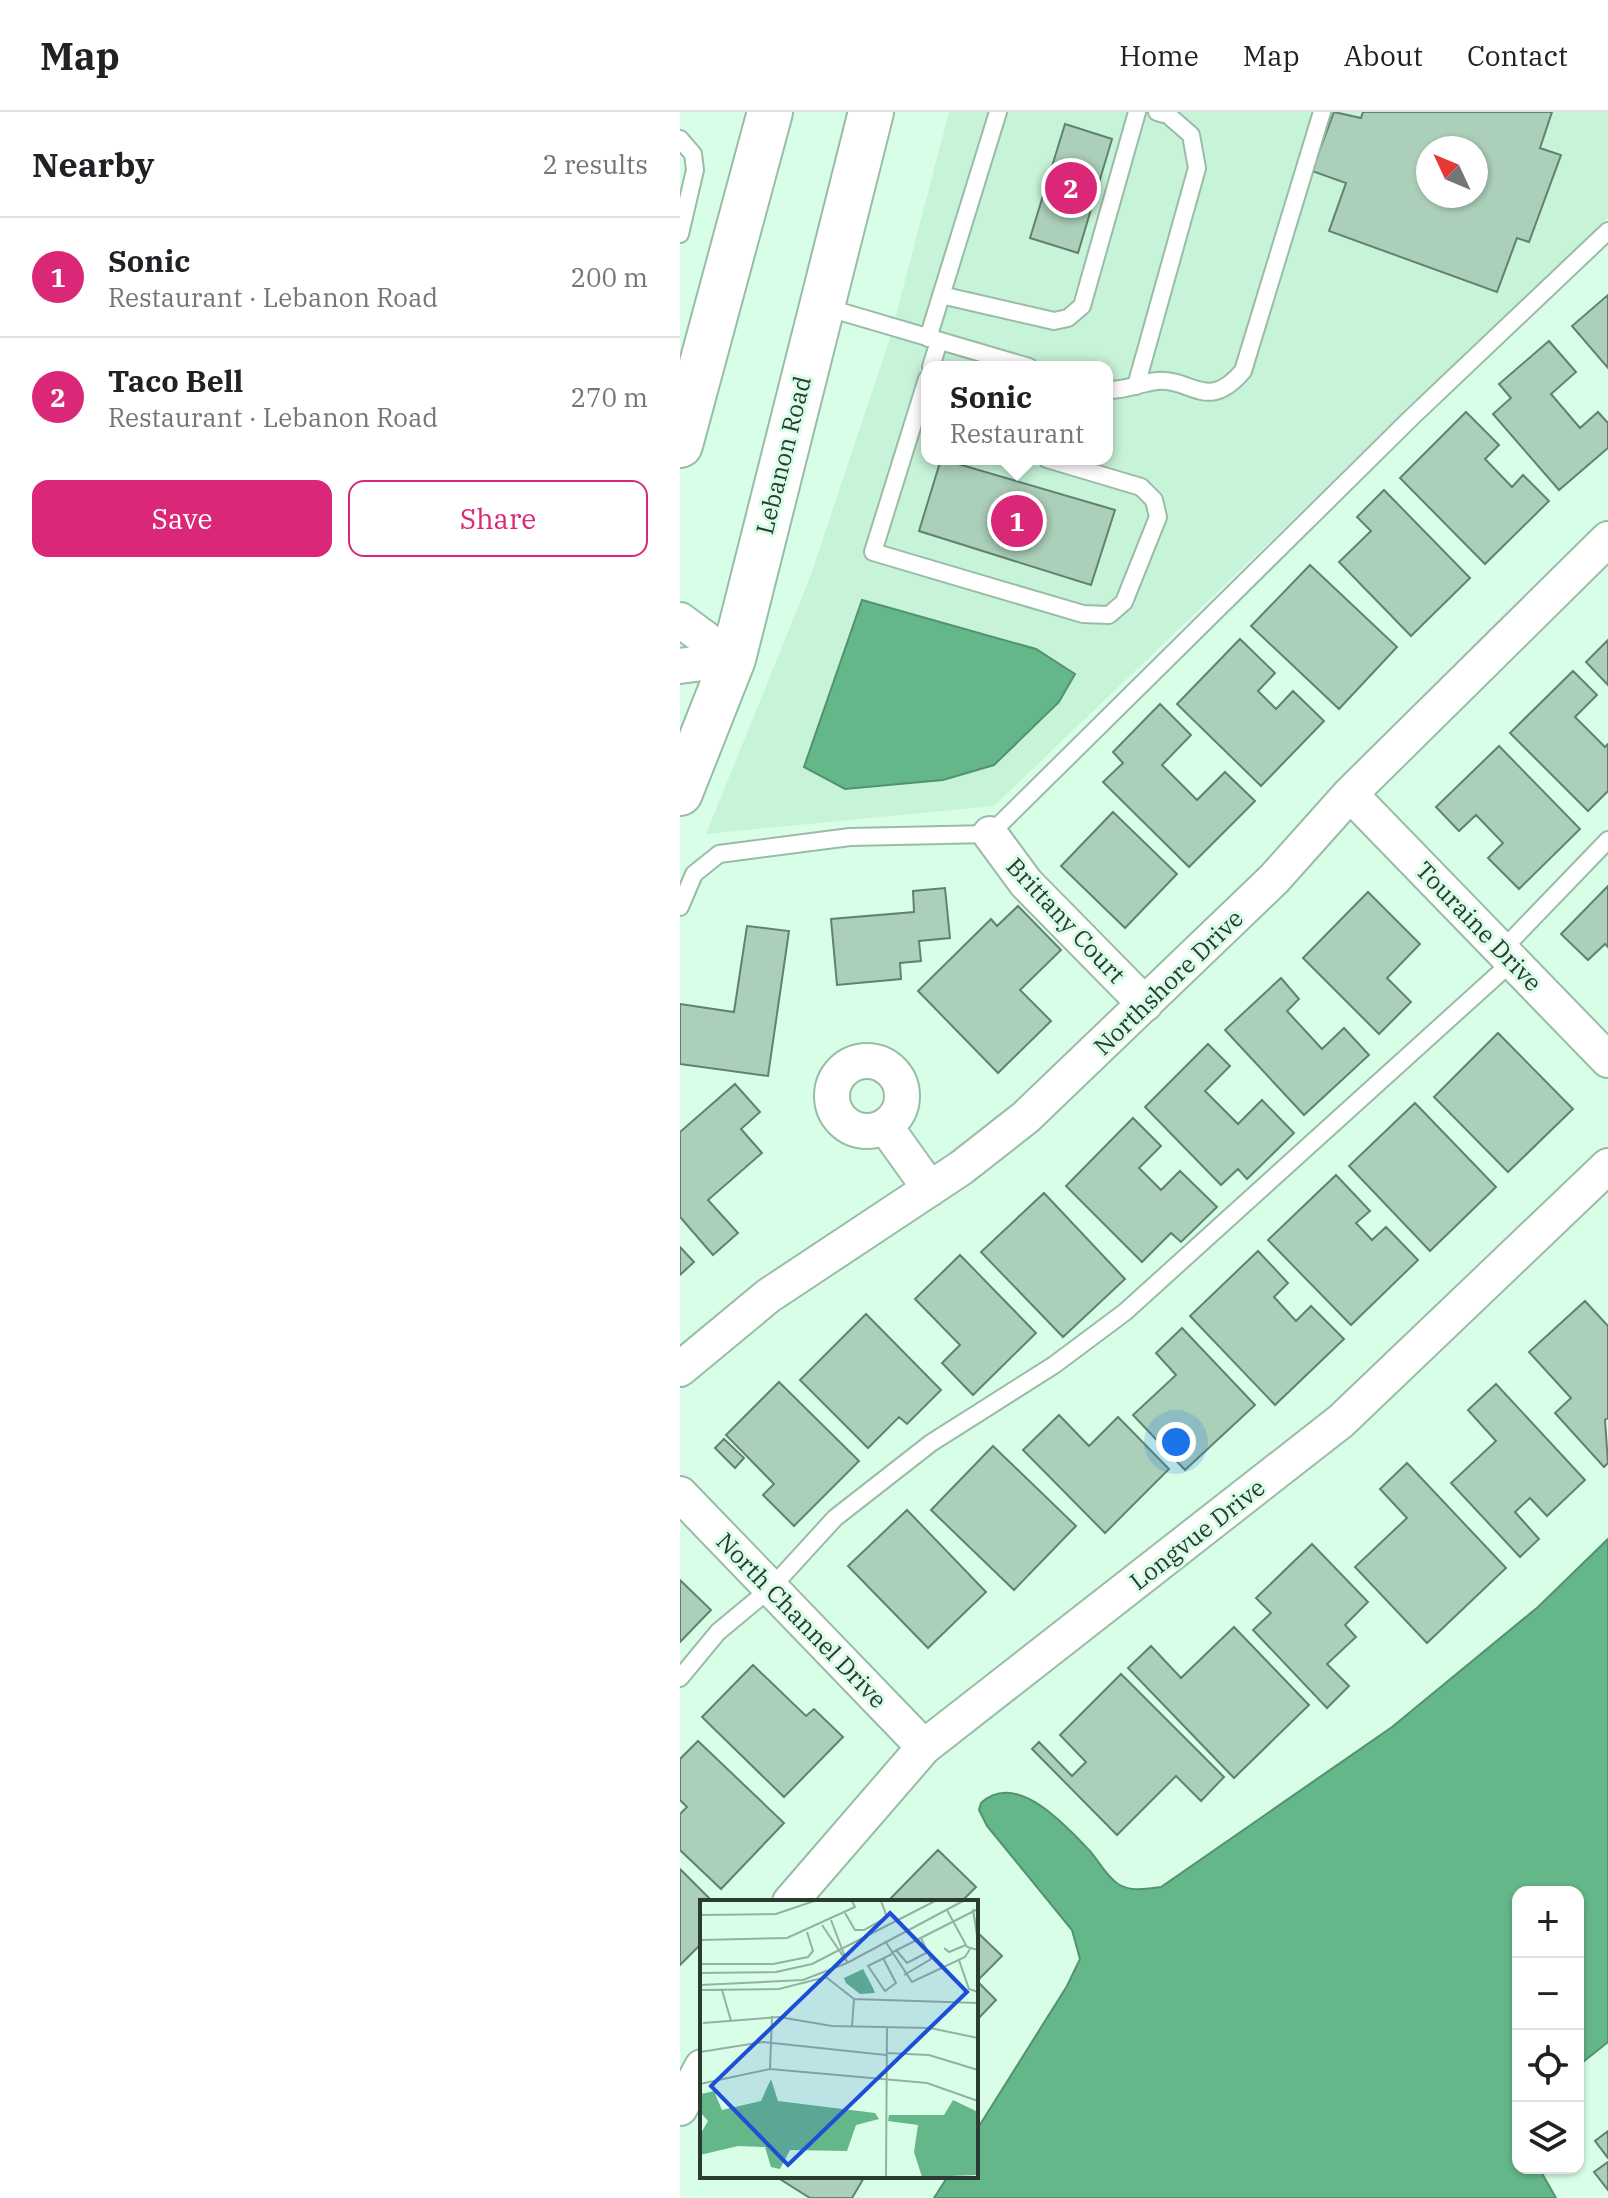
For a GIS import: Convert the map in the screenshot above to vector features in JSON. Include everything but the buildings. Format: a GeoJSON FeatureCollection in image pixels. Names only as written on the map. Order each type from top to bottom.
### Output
{"type":"FeatureCollection","features":[{"type":"Feature","properties":{"kind":"main road"},"geometry":{"type":"LineString","coordinates":[[680,445],[770,112]]}},
{"type":"Feature","properties":{"kind":"main road","name":"Lebanon Road"},"geometry":{"type":"LineString","coordinates":[[680,793],[733,659],[819,306],[871,112]]}},
{"type":"Feature","properties":{"kind":"street","name":"Northshore Drive"},"geometry":{"type":"LineString","coordinates":[[680,1369],[768,1296],[930,1189],[1026,1117],[1274,879],[1350,794],[1608,539]]}},
{"type":"Feature","properties":{"kind":"street"},"geometry":{"type":"LineString","coordinates":[[680,620],[733,659]]}},
{"type":"Feature","properties":{"kind":"street"},"geometry":{"type":"LineString","coordinates":[[680,666],[733,659]]}},
{"type":"Feature","properties":{"kind":"street","name":"Touraine Drive"},"geometry":{"type":"LineString","coordinates":[[1350,794],[1608,1060]]}},
{"type":"Feature","properties":{"kind":"street","name":"Brittany Court"},"geometry":{"type":"LineString","coordinates":[[990,834],[1026,883],[1145,1004]]}},
{"type":"Feature","properties":{"kind":"street"},"geometry":{"type":"LineString","coordinates":[[885,1126],[930,1189]]}},
{"type":"Feature","properties":{"kind":"street","name":"Longvue Drive"},"geometry":{"type":"LineString","coordinates":[[792,1900],[924,1747],[1341,1421],[1608,1166]]}},
{"type":"Feature","properties":{"kind":"street","name":"North Channel Drive"},"geometry":{"type":"LineString","coordinates":[[680,1494],[924,1747]]}},
{"type":"Feature","properties":{"kind":"street"},"geometry":{"type":"LineString","coordinates":[[680,2108],[700,2071]]}},
{"type":"Feature","properties":{"kind":"lane"},"geometry":{"type":"LineString","coordinates":[[932,361],[941,295],[998,112]]}},
{"type":"Feature","properties":{"kind":"lane"},"geometry":{"type":"LineString","coordinates":[[941,295],[1054,321],[1068,318],[1082,306],[1137,112]]}},
{"type":"Feature","properties":{"kind":"lane"},"geometry":{"type":"LineString","coordinates":[[1136,386],[1197,168],[1191,135],[1168,115],[1157,112]]}},
{"type":"Feature","properties":{"kind":"lane"},"geometry":{"type":"LineString","coordinates":[[1113,389],[1160,381],[1193,391],[1212,391],[1231,383],[1243,371],[1322,112]]}},
{"type":"Feature","properties":{"kind":"lane"},"geometry":{"type":"LineString","coordinates":[[680,139],[693,154],[695,170],[680,234]]}},
{"type":"Feature","properties":{"kind":"lane"},"geometry":{"type":"LineString","coordinates":[[680,907],[694,874],[719,854],[850,837],[990,834],[1412,417],[1608,231]]}},
{"type":"Feature","properties":{"kind":"lane"},"geometry":{"type":"LineString","coordinates":[[819,306],[1009,361]]}},
{"type":"Feature","properties":{"kind":"lane"},"geometry":{"type":"LineString","coordinates":[[921,421],[873,552],[1083,614],[1109,615],[1124,602],[1158,517],[1154,500],[1141,487],[1067,465]]}},
{"type":"Feature","properties":{"kind":"lane"},"geometry":{"type":"LineString","coordinates":[[680,1678],[718,1632],[771,1588],[835,1518],[879,1481],[942,1435],[1054,1365],[1125,1312],[1508,954],[1608,840]]}},
{"type":"Feature","properties":{"kind":"shaded area"},"geometry":{"type":"Polygon","coordinates":[[[949,112],[1608,112],[1608,218],[994,806],[706,834],[809,580],[890,338],[949,112]]]}},
{"type":"Feature","properties":{"kind":"shaded area"},"geometry":{"type":"Polygon","coordinates":[[[862,600],[1036,649],[1075,674],[1059,702],[994,765],[943,780],[845,789],[804,767],[862,600]]]}},
{"type":"Feature","properties":{"kind":"shaded area"},"geometry":{"type":"Polygon","coordinates":[[[1608,1539],[1608,2042],[1584,2061],[1584,1886],[1512,1886],[1512,2174],[1542,2174],[1556,2198],[934,2198],[947,2178],[978,2178],[978,2128],[1067,1986],[1080,1959],[1072,1930],[987,1826],[979,1810],[981,1803],[995,1795],[1009,1793],[1024,1797],[1054,1815],[1067,1827],[1118,1884],[1133,1889],[1161,1887],[1392,1727],[1538,1607],[1608,1539]]]}},
{"type":"Feature","properties":{"kind":"place","name":"Taco Bell"},"geometry":{"type":"Point","coordinates":[1071,188]}},
{"type":"Feature","properties":{"kind":"place","name":"Sonic"},"geometry":{"type":"Point","coordinates":[1017,521]}}]}
